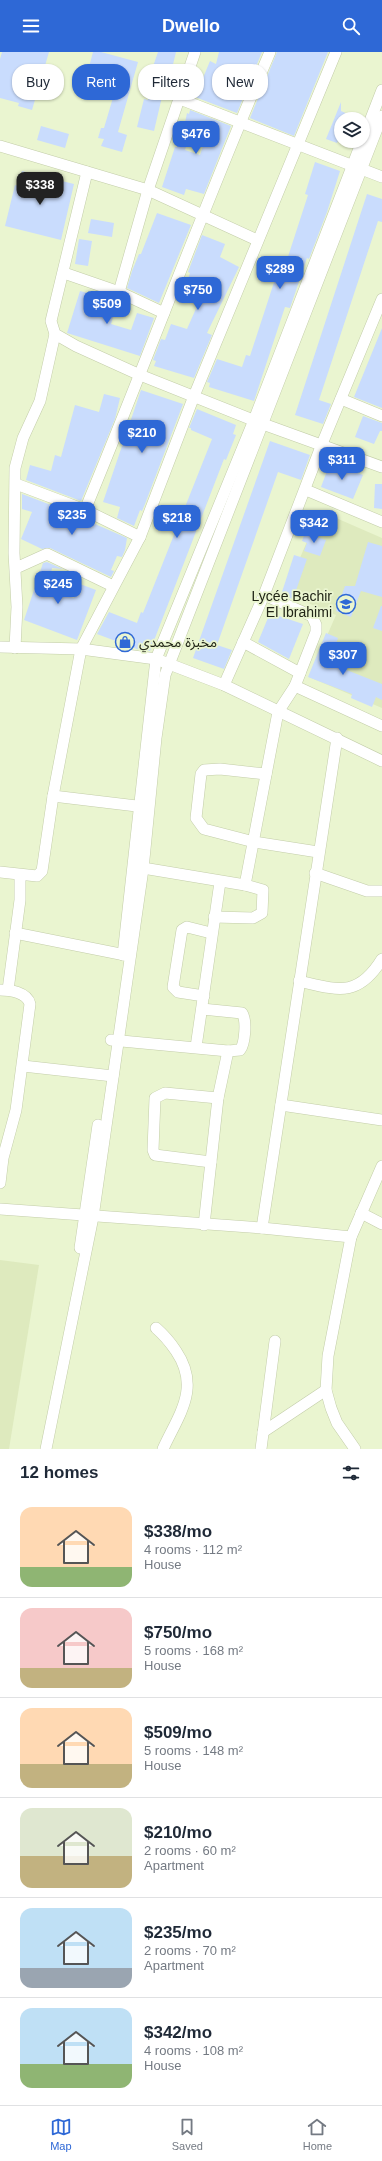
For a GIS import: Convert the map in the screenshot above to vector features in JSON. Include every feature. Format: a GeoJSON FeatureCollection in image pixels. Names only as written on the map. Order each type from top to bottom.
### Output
{"type":"FeatureCollection","features":[{"type":"Feature","properties":{"kind":"street"},"geometry":{"type":"LineString","coordinates":[[191,64],[195,52]]}},
{"type":"Feature","properties":{"kind":"street"},"geometry":{"type":"LineString","coordinates":[[85,510],[240,122],[270,52]]}},
{"type":"Feature","properties":{"kind":"street"},"geometry":{"type":"LineString","coordinates":[[0,872],[37,876],[41,873],[53,796],[81,649],[140,537],[194,396],[257,240],[296,144],[336,52]]}},
{"type":"Feature","properties":{"kind":"street"},"geometry":{"type":"LineString","coordinates":[[370,122],[382,90]]}},
{"type":"Feature","properties":{"kind":"street"},"geometry":{"type":"LineString","coordinates":[[119,292],[148,190],[180,100]]}},
{"type":"Feature","properties":{"kind":"street"},"geometry":{"type":"LineString","coordinates":[[183,100],[382,177]]}},
{"type":"Feature","properties":{"kind":"street"},"geometry":{"type":"LineString","coordinates":[[144,807],[169,663],[258,422],[357,168],[382,116]]}},
{"type":"Feature","properties":{"kind":"street"},"geometry":{"type":"LineString","coordinates":[[0,146],[148,190],[257,240]]}},
{"type":"Feature","properties":{"kind":"street"},"geometry":{"type":"LineString","coordinates":[[357,168],[361,148]]}},
{"type":"Feature","properties":{"kind":"street"},"geometry":{"type":"LineString","coordinates":[[15,648],[16,568],[14,527],[16,458],[40,401],[55,334],[51,321],[64,273],[87,172]]}},
{"type":"Feature","properties":{"kind":"street"},"geometry":{"type":"LineString","coordinates":[[64,273],[119,292],[164,313]]}},
{"type":"Feature","properties":{"kind":"street"},"geometry":{"type":"LineString","coordinates":[[224,685],[264,595],[306,490],[322,444],[379,314],[382,299]]}},
{"type":"Feature","properties":{"kind":"street"},"geometry":{"type":"LineString","coordinates":[[55,334],[76,346],[140,375],[258,422],[382,467]]}},
{"type":"Feature","properties":{"kind":"street"},"geometry":{"type":"LineString","coordinates":[[341,399],[382,416]]}},
{"type":"Feature","properties":{"kind":"street"},"geometry":{"type":"LineString","coordinates":[[46,1449],[81,1286],[89,1217],[127,956],[144,807],[156,659],[258,422]]}},
{"type":"Feature","properties":{"kind":"street"},"geometry":{"type":"LineString","coordinates":[[16,484],[85,510],[140,537]]}},
{"type":"Feature","properties":{"kind":"street"},"geometry":{"type":"LineString","coordinates":[[306,490],[382,522]]}},
{"type":"Feature","properties":{"kind":"street"},"geometry":{"type":"LineString","coordinates":[[16,568],[47,554],[113,586]]}},
{"type":"Feature","properties":{"kind":"street"},"geometry":{"type":"LineString","coordinates":[[245,885],[278,712],[295,686],[316,632],[312,616],[264,595]]}},
{"type":"Feature","properties":{"kind":"street"},"geometry":{"type":"LineString","coordinates":[[243,642],[300,673]]}},
{"type":"Feature","properties":{"kind":"street"},"geometry":{"type":"LineString","coordinates":[[0,647],[81,649],[156,659],[224,685],[278,712],[382,760]]}},
{"type":"Feature","properties":{"kind":"street"},"geometry":{"type":"LineString","coordinates":[[295,686],[382,726]]}},
{"type":"Feature","properties":{"kind":"street"},"geometry":{"type":"LineString","coordinates":[[262,1228],[318,852],[337,738]]}},
{"type":"Feature","properties":{"kind":"street"},"geometry":{"type":"LineString","coordinates":[[266,774],[214,769],[204,770],[201,774],[196,818],[198,822],[204,829],[254,842],[318,852]]}},
{"type":"Feature","properties":{"kind":"street"},"geometry":{"type":"LineString","coordinates":[[53,796],[144,807]]}},
{"type":"Feature","properties":{"kind":"street"},"geometry":{"type":"LineString","coordinates":[[138,868],[261,888],[263,892],[261,915],[254,918],[214,917]]}},
{"type":"Feature","properties":{"kind":"street"},"geometry":{"type":"LineString","coordinates":[[315,873],[359,888],[382,891]]}},
{"type":"Feature","properties":{"kind":"street"},"geometry":{"type":"LineString","coordinates":[[0,1183],[3,1158],[16,1110],[30,1004],[25,996],[4,990],[20,900],[20,875]]}},
{"type":"Feature","properties":{"kind":"street"},"geometry":{"type":"LineString","coordinates":[[196,1047],[204,996],[211,933],[220,882]]}},
{"type":"Feature","properties":{"kind":"street"},"geometry":{"type":"LineString","coordinates":[[204,996],[178,992],[173,986],[182,930],[186,927],[211,933]]}},
{"type":"Feature","properties":{"kind":"street"},"geometry":{"type":"LineString","coordinates":[[15,933],[127,956]]}},
{"type":"Feature","properties":{"kind":"street"},"geometry":{"type":"LineString","coordinates":[[299,981],[343,990],[355,987],[376,969],[382,959]]}},
{"type":"Feature","properties":{"kind":"street"},"geometry":{"type":"LineString","coordinates":[[114,1040],[228,1051],[238,1051],[242,1048],[244,1016],[239,1012],[202,1009]]}},
{"type":"Feature","properties":{"kind":"street"},"geometry":{"type":"LineString","coordinates":[[204,1225],[218,1098],[228,1051]]}},
{"type":"Feature","properties":{"kind":"street"},"geometry":{"type":"LineString","coordinates":[[23,1066],[109,1075]]}},
{"type":"Feature","properties":{"kind":"street"},"geometry":{"type":"LineString","coordinates":[[211,1162],[155,1155],[153,1150],[155,1098],[165,1093],[218,1098]]}},
{"type":"Feature","properties":{"kind":"street"},"geometry":{"type":"LineString","coordinates":[[280,1105],[382,1120]]}},
{"type":"Feature","properties":{"kind":"street"},"geometry":{"type":"LineString","coordinates":[[355,1449],[337,1423],[326,1390],[332,1327],[351,1237],[381,1169]]}},
{"type":"Feature","properties":{"kind":"street"},"geometry":{"type":"LineString","coordinates":[[0,1209],[89,1217],[262,1228],[351,1237]]}},
{"type":"Feature","properties":{"kind":"street"},"geometry":{"type":"LineString","coordinates":[[361,1213],[382,1224]]}},
{"type":"Feature","properties":{"kind":"street"},"geometry":{"type":"LineString","coordinates":[[156,1328],[165,1336],[184,1363],[188,1380],[185,1399],[163,1449]]}},
{"type":"Feature","properties":{"kind":"street"},"geometry":{"type":"LineString","coordinates":[[262,1448],[275,1341]]}},
{"type":"Feature","properties":{"kind":"street"},"geometry":{"type":"LineString","coordinates":[[263,1432],[326,1390]]}},
{"type":"Feature","properties":{"kind":"shaded area","name":"Lycée Bachir El Ibrahimi"},"geometry":{"type":"Polygon","coordinates":[[[320,511],[382,538],[382,708],[309,677],[336,615],[285,593],[320,511]]]}},
{"type":"Feature","properties":{"kind":"shaded area"},"geometry":{"type":"Polygon","coordinates":[[[0,1260],[39,1265],[9,1449],[0,1449],[0,1260]]]}},
{"type":"Feature","properties":{"kind":"building"},"geometry":{"type":"Polygon","coordinates":[[[2,52],[49,52],[45,64],[12,64],[12,100],[35,100],[32,110],[18,106],[19,103],[0,98],[0,59],[2,52]]]}},
{"type":"Feature","properties":{"kind":"building"},"geometry":{"type":"Polygon","coordinates":[[[93,52],[101,52],[138,62],[130,90],[130,64],[90,64],[93,52]]]}},
{"type":"Feature","properties":{"kind":"building"},"geometry":{"type":"Polygon","coordinates":[[[158,52],[176,52],[173,64],[154,64],[158,52]]]}},
{"type":"Feature","properties":{"kind":"building"},"geometry":{"type":"Polygon","coordinates":[[[219,52],[262,52],[257,64],[216,64],[219,52]]]}},
{"type":"Feature","properties":{"kind":"building"},"geometry":{"type":"Polygon","coordinates":[[[277,52],[328,52],[294,136],[250,118],[257,100],[268,100],[268,74],[277,52]]]}},
{"type":"Feature","properties":{"kind":"building"},"geometry":{"type":"Polygon","coordinates":[[[210,61],[216,64],[212,64],[212,100],[242,100],[237,113],[203,100],[204,75],[210,61]]]}},
{"type":"Feature","properties":{"kind":"building"},"geometry":{"type":"Polygon","coordinates":[[[112,100],[127,100],[118,132],[127,135],[122,152],[101,146],[104,139],[98,138],[101,128],[104,128],[112,100]]]}},
{"type":"Feature","properties":{"kind":"building"},"geometry":{"type":"Polygon","coordinates":[[[144,100],[161,100],[154,131],[137,127],[144,100]]]}},
{"type":"Feature","properties":{"kind":"building"},"geometry":{"type":"Polygon","coordinates":[[[341,102],[341,111],[343,112],[337,112],[341,102]]]}},
{"type":"Feature","properties":{"kind":"building"},"geometry":{"type":"Polygon","coordinates":[[[190,110],[231,126],[204,194],[186,189],[184,195],[162,187],[181,132],[190,134],[185,150],[200,155],[206,137],[183,132],[187,113],[189,114],[190,110]]]}},
{"type":"Feature","properties":{"kind":"building"},"geometry":{"type":"Polygon","coordinates":[[[334,119],[334,142],[326,139],[334,119]]]}},
{"type":"Feature","properties":{"kind":"building"},"geometry":{"type":"Polygon","coordinates":[[[41,126],[69,134],[65,148],[37,140],[41,126]]]}},
{"type":"Feature","properties":{"kind":"building"},"geometry":{"type":"Polygon","coordinates":[[[315,162],[340,171],[327,212],[309,259],[307,258],[290,308],[285,307],[254,401],[209,387],[210,383],[207,382],[217,359],[242,367],[246,355],[250,356],[279,267],[284,269],[308,195],[305,194],[315,162]]]}},
{"type":"Feature","properties":{"kind":"building"},"geometry":{"type":"Polygon","coordinates":[[[22,171],[74,184],[61,240],[5,226],[15,185],[18,186],[22,171]]]}},
{"type":"Feature","properties":{"kind":"building"},"geometry":{"type":"Polygon","coordinates":[[[367,194],[382,199],[382,222],[378,221],[319,400],[331,404],[323,424],[295,415],[367,194]]]}},
{"type":"Feature","properties":{"kind":"building"},"geometry":{"type":"Polygon","coordinates":[[[157,213],[191,225],[159,303],[127,288],[132,271],[139,254],[141,254],[157,213]]]}},
{"type":"Feature","properties":{"kind":"building"},"geometry":{"type":"Polygon","coordinates":[[[91,219],[114,223],[112,237],[88,233],[91,219]]]}},
{"type":"Feature","properties":{"kind":"building"},"geometry":{"type":"Polygon","coordinates":[[[202,235],[225,244],[220,257],[239,267],[207,333],[212,335],[194,378],[154,366],[156,361],[153,360],[161,339],[165,340],[171,324],[187,329],[206,286],[188,279],[190,273],[188,272],[202,235]]]}},
{"type":"Feature","properties":{"kind":"building"},"geometry":{"type":"Polygon","coordinates":[[[79,239],[92,241],[88,266],[75,264],[79,239]]]}},
{"type":"Feature","properties":{"kind":"building"},"geometry":{"type":"Polygon","coordinates":[[[80,291],[118,301],[111,324],[131,330],[137,313],[154,318],[140,356],[67,333],[80,291]]]}},
{"type":"Feature","properties":{"kind":"building"},"geometry":{"type":"Polygon","coordinates":[[[382,328],[382,408],[354,397],[382,328]]]}},
{"type":"Feature","properties":{"kind":"building"},"geometry":{"type":"Polygon","coordinates":[[[141,390],[183,404],[145,504],[142,511],[140,510],[134,526],[117,518],[120,507],[103,502],[141,390]]]}},
{"type":"Feature","properties":{"kind":"building"},"geometry":{"type":"Polygon","coordinates":[[[104,394],[120,398],[115,419],[81,501],[26,480],[30,465],[51,471],[55,455],[61,457],[75,405],[99,412],[104,394]]]}},
{"type":"Feature","properties":{"kind":"building"},"geometry":{"type":"Polygon","coordinates":[[[197,409],[236,425],[233,434],[236,435],[226,460],[224,459],[150,651],[137,649],[97,634],[109,612],[137,623],[141,612],[143,613],[212,439],[189,428],[197,409]]]}},
{"type":"Feature","properties":{"kind":"building"},"geometry":{"type":"Polygon","coordinates":[[[363,416],[382,423],[382,431],[380,431],[374,444],[355,437],[363,416]]]}},
{"type":"Feature","properties":{"kind":"building"},"geometry":{"type":"Polygon","coordinates":[[[270,441],[310,455],[301,480],[278,472],[217,645],[232,650],[224,669],[193,658],[270,441]]]}},
{"type":"Feature","properties":{"kind":"building"},"geometry":{"type":"Polygon","coordinates":[[[330,463],[363,475],[353,499],[321,487],[330,463]]]}},
{"type":"Feature","properties":{"kind":"building"},"geometry":{"type":"Polygon","coordinates":[[[375,484],[382,484],[382,509],[374,508],[375,484]]]}},
{"type":"Feature","properties":{"kind":"building"},"geometry":{"type":"Polygon","coordinates":[[[22,494],[80,516],[79,517],[127,538],[125,550],[122,557],[117,556],[111,570],[114,571],[111,577],[50,548],[42,549],[21,539],[32,512],[22,509],[22,494]]]}},
{"type":"Feature","properties":{"kind":"building"},"geometry":{"type":"Polygon","coordinates":[[[305,533],[326,540],[320,556],[304,551],[307,543],[302,541],[305,533]]]}},
{"type":"Feature","properties":{"kind":"building"},"geometry":{"type":"Polygon","coordinates":[[[368,542],[382,546],[382,597],[361,591],[351,617],[336,611],[345,586],[355,586],[368,542]]]}},
{"type":"Feature","properties":{"kind":"building"},"geometry":{"type":"Polygon","coordinates":[[[294,555],[307,559],[293,599],[281,595],[294,555]]]}},
{"type":"Feature","properties":{"kind":"building"},"geometry":{"type":"Polygon","coordinates":[[[47,562],[63,569],[52,568],[51,573],[60,576],[55,592],[74,598],[80,584],[96,590],[77,640],[24,620],[43,563],[47,562]]]}},
{"type":"Feature","properties":{"kind":"building"},"geometry":{"type":"Polygon","coordinates":[[[382,606],[382,631],[373,628],[382,606]]]}},
{"type":"Feature","properties":{"kind":"building"},"geometry":{"type":"Polygon","coordinates":[[[270,613],[303,624],[289,659],[258,642],[270,613]]]}},
{"type":"Feature","properties":{"kind":"building"},"geometry":{"type":"Polygon","coordinates":[[[326,633],[338,638],[329,663],[382,684],[382,700],[376,697],[372,707],[351,698],[352,694],[308,677],[326,633]]]}},
{"type":"Feature","properties":{"kind":"place","name":"Lycée Bachir El Ibrahimi"},"geometry":{"type":"Point","coordinates":[346,604]}},
{"type":"Feature","properties":{"kind":"place","name":"مخبزة محمدي"},"geometry":{"type":"Point","coordinates":[125,642]}}]}
